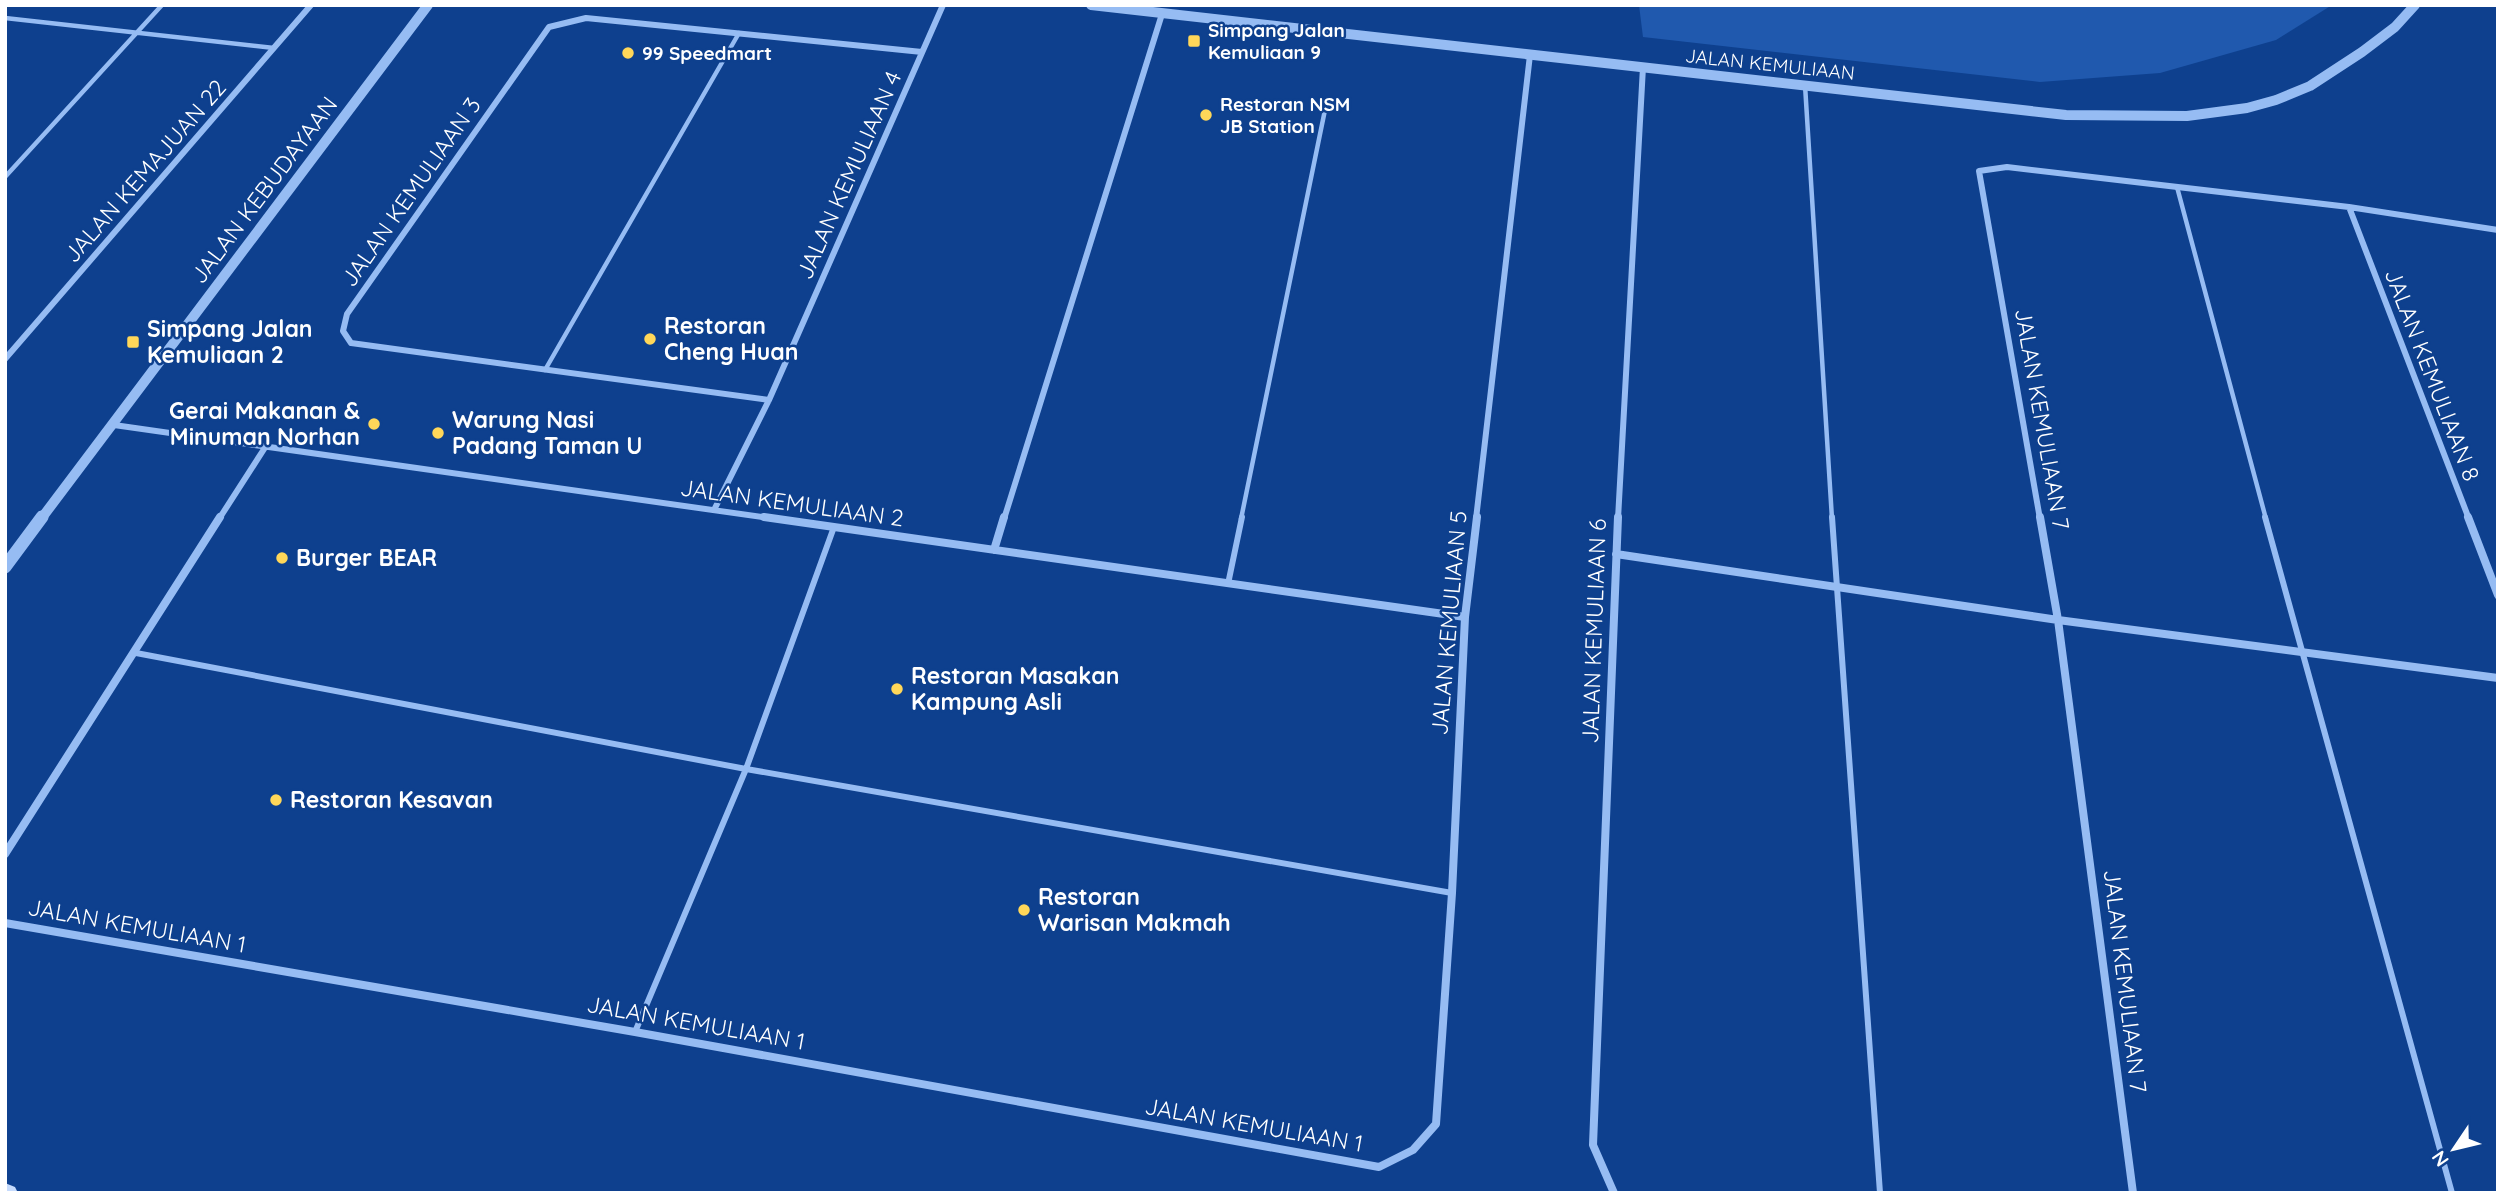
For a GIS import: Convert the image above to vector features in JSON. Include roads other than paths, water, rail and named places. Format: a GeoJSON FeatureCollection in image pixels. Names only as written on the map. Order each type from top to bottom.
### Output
{"type":"FeatureCollection","features":[{"type":"Feature","properties":{"kind":"street","name":"JALAN KEMAJUAN 22"},"geometry":{"type":"LineString","coordinates":[[5,359],[311,5]]}},
{"type":"Feature","properties":{"kind":"street","name":"JALAN KEBUDAYAAN"},"geometry":{"type":"LineString","coordinates":[[5,567],[428,5]]}},
{"type":"Feature","properties":{"kind":"street","name":"JALAN KEMULIAAN 4"},"geometry":{"type":"LineString","coordinates":[[714,510],[769,400],[943,5]]}},
{"type":"Feature","properties":{"kind":"street","name":"JALAN KEMULIAAN"},"geometry":{"type":"LineString","coordinates":[[1091,5],[2066,115],[2173,118],[2248,107],[2304,89],[2365,50],[2407,17],[2415,5]]}},
{"type":"Feature","properties":{"kind":"street"},"geometry":{"type":"LineString","coordinates":[[994,550],[1162,14]]}},
{"type":"Feature","properties":{"kind":"street","name":"JALAN KEMULIAAN 3"},"geometry":{"type":"LineString","coordinates":[[769,400],[351,343],[343,331],[347,314],[549,27],[586,18],[922,52]]}},
{"type":"Feature","properties":{"kind":"street","name":"JALAN KEMULIAAN 5"},"geometry":{"type":"LineString","coordinates":[[1379,1167],[1413,1150],[1436,1124],[1452,893],[1465,617],[1530,55]]}},
{"type":"Feature","properties":{"kind":"street","name":"JALAN KEMULIAAN 6"},"geometry":{"type":"LineString","coordinates":[[1614,1193],[1593,1145],[1616,554],[1643,67]]}},
{"type":"Feature","properties":{"kind":"street","name":"JALAN KEMULIAAN 7"},"geometry":{"type":"LineString","coordinates":[[2133,1193],[2058,620],[1979,172],[2007,167],[2349,207],[2498,230]]}},
{"type":"Feature","properties":{"kind":"street","name":"JALAN KEMULIAAN 8"},"geometry":{"type":"LineString","coordinates":[[2349,207],[2498,595]]}},
{"type":"Feature","properties":{"kind":"street","name":"JALAN KEMULIAAN 2"},"geometry":{"type":"LineString","coordinates":[[114,425],[1465,617]]}},
{"type":"Feature","properties":{"kind":"street"},"geometry":{"type":"LineString","coordinates":[[5,854],[266,446]]}},
{"type":"Feature","properties":{"kind":"street"},"geometry":{"type":"LineString","coordinates":[[1616,554],[2058,620],[2498,678]]}},
{"type":"Feature","properties":{"kind":"street","name":"JALAN KEMULIAAN 1"},"geometry":{"type":"LineString","coordinates":[[5,923],[635,1032],[1379,1167]]}},
{"type":"Feature","properties":{"kind":"lane"},"geometry":{"type":"LineString","coordinates":[[5,177],[162,5]]}},
{"type":"Feature","properties":{"kind":"lane"},"geometry":{"type":"LineString","coordinates":[[5,18],[274,48]]}},
{"type":"Feature","properties":{"kind":"lane"},"geometry":{"type":"LineString","coordinates":[[545,370],[739,33]]}},
{"type":"Feature","properties":{"kind":"lane"},"geometry":{"type":"LineString","coordinates":[[1805,85],[1836,586],[1880,1193]]}},
{"type":"Feature","properties":{"kind":"lane"},"geometry":{"type":"LineString","coordinates":[[1228,583],[1325,106]]}},
{"type":"Feature","properties":{"kind":"lane"},"geometry":{"type":"LineString","coordinates":[[2177,187],[2301,652],[2452,1193]]}},
{"type":"Feature","properties":{"kind":"lane"},"geometry":{"type":"LineString","coordinates":[[635,1032],[746,769],[834,527]]}},
{"type":"Feature","properties":{"kind":"lane"},"geometry":{"type":"LineString","coordinates":[[136,653],[746,769],[1452,893]]}},
{"type":"Feature","properties":{"kind":"place","name":"Simpang Jalan Kemuliaan 9"},"geometry":{"type":"Point","coordinates":[1194,41]}},
{"type":"Feature","properties":{"kind":"place","name":"99 Speedmart"},"geometry":{"type":"Point","coordinates":[628,53]}},
{"type":"Feature","properties":{"kind":"place","name":"Restoran NSM JB Station"},"geometry":{"type":"Point","coordinates":[1206,115]}},
{"type":"Feature","properties":{"kind":"place","name":"Restoran Cheng Huan"},"geometry":{"type":"Point","coordinates":[650,339]}},
{"type":"Feature","properties":{"kind":"place","name":"Simpang Jalan Kemuliaan 2"},"geometry":{"type":"Point","coordinates":[133,342]}},
{"type":"Feature","properties":{"kind":"place","name":"Gerai Makanan & Minuman Norhan"},"geometry":{"type":"Point","coordinates":[374,424]}},
{"type":"Feature","properties":{"kind":"place","name":"Warung Nasi Padang Taman U"},"geometry":{"type":"Point","coordinates":[438,433]}},
{"type":"Feature","properties":{"kind":"place","name":"Burger BEAR"},"geometry":{"type":"Point","coordinates":[282,558]}},
{"type":"Feature","properties":{"kind":"place","name":"Restoran Masakan Kampung Asli"},"geometry":{"type":"Point","coordinates":[897,689]}},
{"type":"Feature","properties":{"kind":"place","name":"Restoran Kesavan"},"geometry":{"type":"Point","coordinates":[276,800]}},
{"type":"Feature","properties":{"kind":"place","name":"Restoran Warisan Makmah"},"geometry":{"type":"Point","coordinates":[1024,910]}}]}
